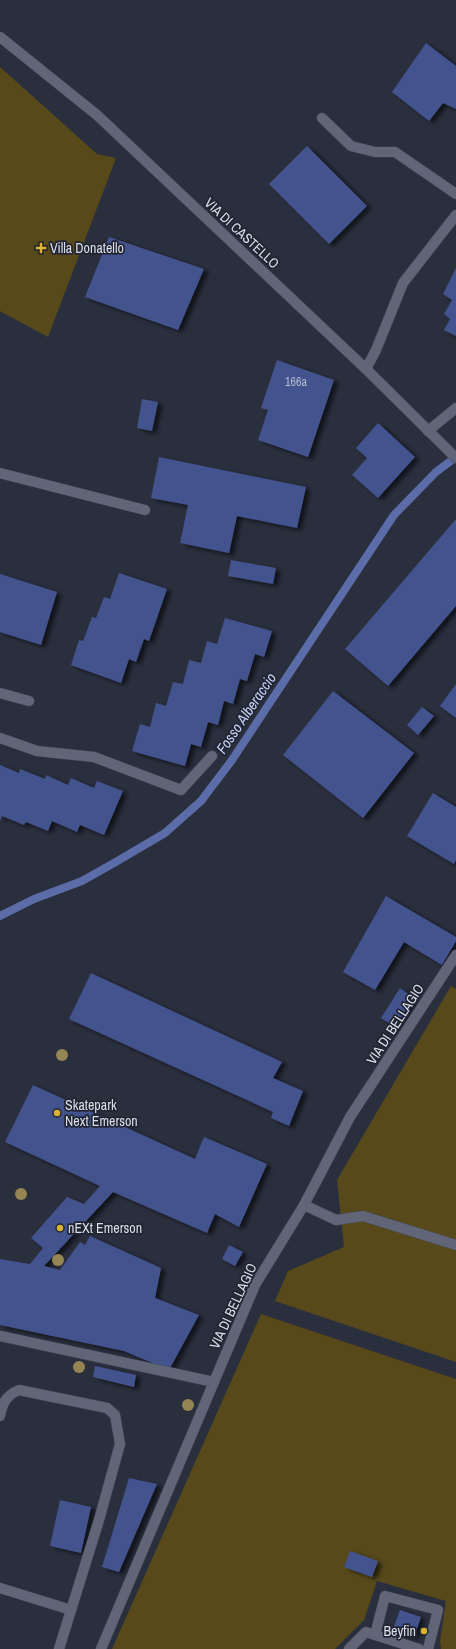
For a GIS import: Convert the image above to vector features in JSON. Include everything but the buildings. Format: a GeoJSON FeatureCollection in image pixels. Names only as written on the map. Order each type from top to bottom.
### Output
{"type":"FeatureCollection","features":[{"type":"Feature","properties":{"kind":"street","name":"VIA DI CASTELLO"},"geometry":{"type":"LineString","coordinates":[[0,37],[97,115],[366,369],[456,458]]}},
{"type":"Feature","properties":{"kind":"street"},"geometry":{"type":"LineString","coordinates":[[322,118],[351,146],[375,152],[395,152],[456,194]]}},
{"type":"Feature","properties":{"kind":"street"},"geometry":{"type":"LineString","coordinates":[[366,369],[376,350],[403,283],[456,215]]}},
{"type":"Feature","properties":{"kind":"street"},"geometry":{"type":"LineString","coordinates":[[428,431],[456,408]]}},
{"type":"Feature","properties":{"kind":"street"},"geometry":{"type":"LineString","coordinates":[[0,473],[145,510]]}},
{"type":"Feature","properties":{"kind":"street"},"geometry":{"type":"LineString","coordinates":[[0,693],[29,701]]}},
{"type":"Feature","properties":{"kind":"street"},"geometry":{"type":"LineString","coordinates":[[0,738],[37,751],[94,758],[181,790],[212,756]]}},
{"type":"Feature","properties":{"kind":"street","name":"VIA DI BELLAGIO"},"geometry":{"type":"LineString","coordinates":[[101,1649],[255,1285],[304,1205],[350,1117],[456,955]]}},
{"type":"Feature","properties":{"kind":"street"},"geometry":{"type":"LineString","coordinates":[[304,1205],[336,1220],[363,1216],[456,1245]]}},
{"type":"Feature","properties":{"kind":"street"},"geometry":{"type":"LineString","coordinates":[[0,1336],[214,1382]]}},
{"type":"Feature","properties":{"kind":"street"},"geometry":{"type":"LineString","coordinates":[[0,1416],[4,1401],[12,1393],[19,1390],[107,1408],[115,1415],[120,1444],[99,1520],[59,1649]]}},
{"type":"Feature","properties":{"kind":"street"},"geometry":{"type":"LineString","coordinates":[[0,1588],[71,1610]]}},
{"type":"Feature","properties":{"kind":"street"},"geometry":{"type":"LineString","coordinates":[[375,1635],[384,1596],[438,1610],[428,1649]]}},
{"type":"Feature","properties":{"kind":"street"},"geometry":{"type":"LineString","coordinates":[[349,1649],[366,1632],[419,1649]]}},
{"type":"Feature","properties":{"kind":"shaded area","name":"Villa Donatello"},"geometry":{"type":"Polygon","coordinates":[[[0,67],[97,154],[116,158],[48,337],[0,311],[0,67]]]}},
{"type":"Feature","properties":{"kind":"shaded area"},"geometry":{"type":"Polygon","coordinates":[[[451,986],[456,989],[456,1362],[275,1301],[288,1271],[344,1247],[337,1180],[451,986]]]}},
{"type":"Feature","properties":{"kind":"shaded area"},"geometry":{"type":"Polygon","coordinates":[[[261,1314],[456,1379],[456,1649],[441,1649],[440,1641],[446,1601],[377,1581],[364,1620],[335,1649],[112,1649],[261,1314]]]}},
{"type":"Feature","properties":{"kind":"waterway","name":"Fosso Alberaccio"},"geometry":{"type":"LineString","coordinates":[[0,916],[34,899],[82,881],[114,863],[165,833],[201,801],[232,760],[394,515],[436,472],[456,457]]}},
{"type":"Feature","properties":{"kind":"place","name":"Villa Donatello"},"geometry":{"type":"Point","coordinates":[41,248]}},
{"type":"Feature","properties":{"kind":"place","name":"Skatepark Next Emerson"},"geometry":{"type":"Point","coordinates":[57,1113]}},
{"type":"Feature","properties":{"kind":"place","name":"nEXt Emerson"},"geometry":{"type":"Point","coordinates":[60,1228]}},
{"type":"Feature","properties":{"kind":"place","name":"Beyfin"},"geometry":{"type":"Point","coordinates":[424,1631]}}]}
